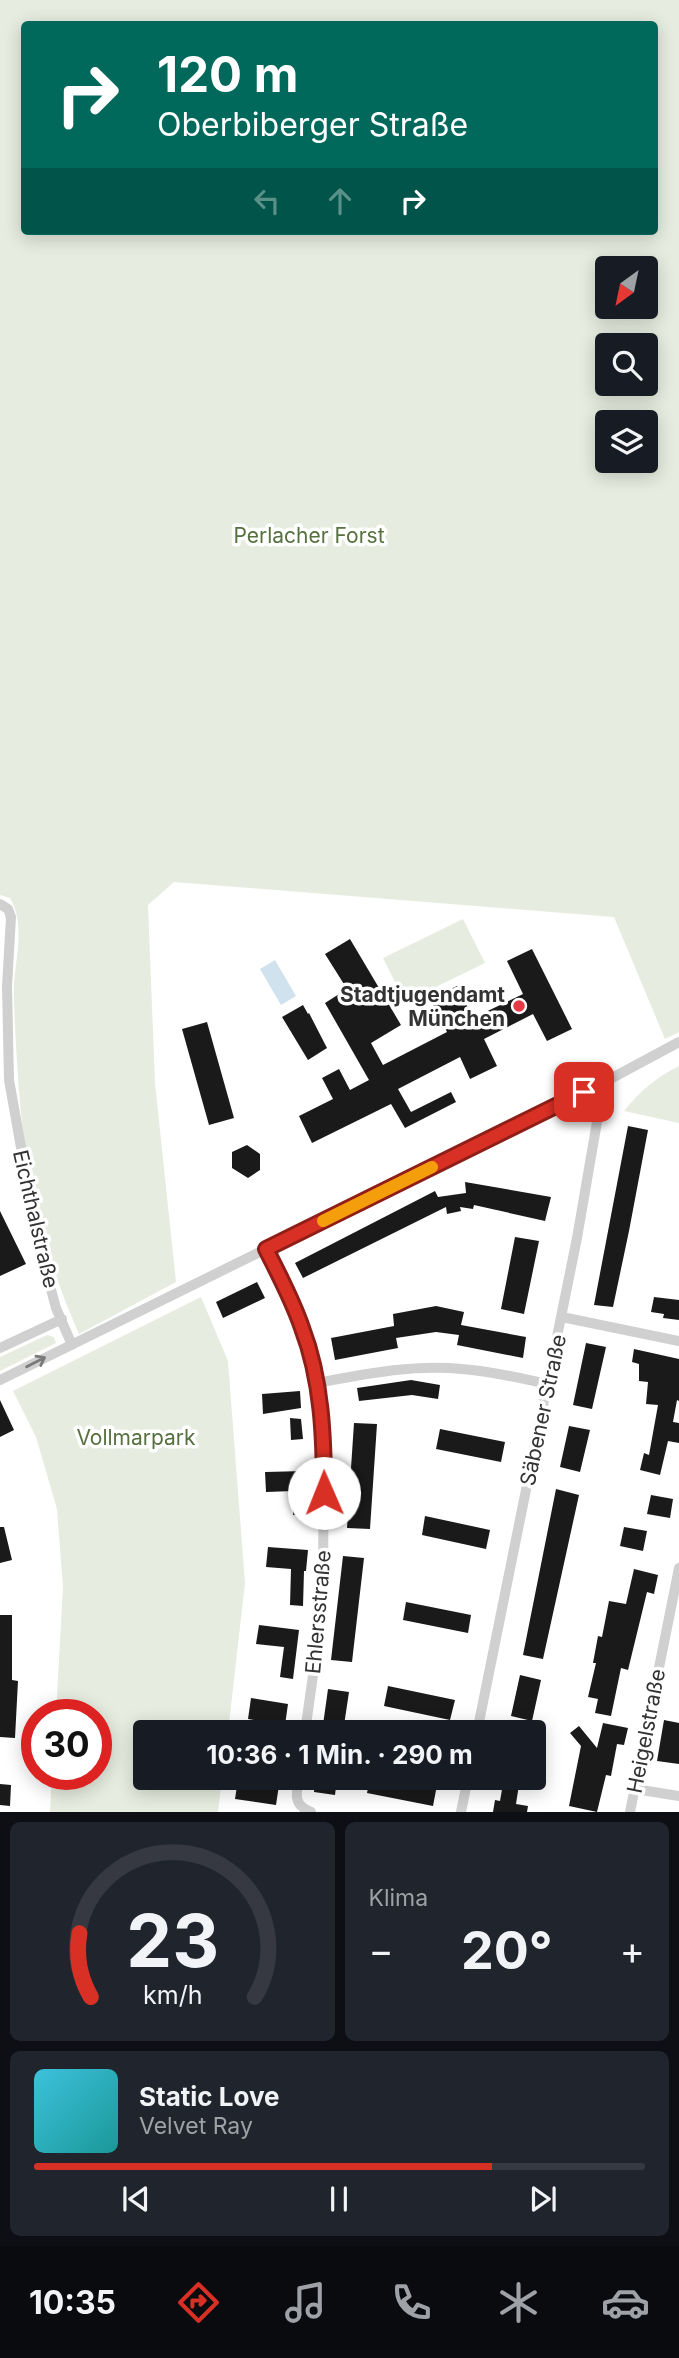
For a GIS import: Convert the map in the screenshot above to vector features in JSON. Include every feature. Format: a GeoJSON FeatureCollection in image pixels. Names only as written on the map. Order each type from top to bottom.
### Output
{"type":"FeatureCollection","features":[{"type":"Feature","properties":{"kind":"street","name":"Eichthalstraße"},"geometry":{"type":"LineString","coordinates":[[4,906],[11,917],[7,986],[9,1080],[37,1237],[57,1308],[72,1345]]}},
{"type":"Feature","properties":{"kind":"street"},"geometry":{"type":"LineString","coordinates":[[0,1380],[599,1085],[679,1042]]}},
{"type":"Feature","properties":{"kind":"street","name":"Säbener Straße"},"geometry":{"type":"LineString","coordinates":[[479,1720],[562,1317],[597,1122],[599,1085]]}},
{"type":"Feature","properties":{"kind":"street","name":"Ehlersstraße"},"geometry":{"type":"LineString","coordinates":[[266,1249],[302,1326],[317,1383],[324,1440],[324,1543],[318,1640],[307,1720]]}},
{"type":"Feature","properties":{"kind":"street"},"geometry":{"type":"LineString","coordinates":[[562,1317],[679,1341]]}},
{"type":"Feature","properties":{"kind":"street"},"geometry":{"type":"LineString","coordinates":[[0,1349],[62,1319]]}},
{"type":"Feature","properties":{"kind":"street"},"geometry":{"type":"LineString","coordinates":[[317,1383],[377,1372],[443,1368],[492,1373],[548,1384]]}},
{"type":"Feature","properties":{"kind":"street","name":"Heigelstraße"},"geometry":{"type":"LineString","coordinates":[[630,1812],[679,1568]]}},
{"type":"Feature","properties":{"kind":"street"},"geometry":{"type":"LineString","coordinates":[[635,1788],[679,1796]]}},
{"type":"Feature","properties":{"kind":"street"},"geometry":{"type":"LineString","coordinates":[[298,1790],[297,1802],[304,1810],[311,1812]]}},
{"type":"Feature","properties":{"kind":"street"},"geometry":{"type":"LineString","coordinates":[[461,1812],[466,1790]]}},
{"type":"Feature","properties":{"kind":"green space","name":"Perlacher Forst"},"geometry":{"type":"Polygon","coordinates":[[[0,0],[679,0],[679,1032],[665,1039],[614,917],[174,882],[148,905],[155,1083],[176,1282],[79,1334],[45,1240],[25,1143],[15,1032],[14,987],[19,930],[15,908],[10,898],[0,895],[0,0]]]}},
{"type":"Feature","properties":{"kind":"green space"},"geometry":{"type":"Polygon","coordinates":[[[463,919],[485,963],[405,1002],[383,958],[463,919]]]}},
{"type":"Feature","properties":{"kind":"green space"},"geometry":{"type":"Polygon","coordinates":[[[679,1066],[679,1123],[624,1111],[649,1085],[679,1066]]]}},
{"type":"Feature","properties":{"kind":"green space","name":"Vollmarpark"},"geometry":{"type":"Polygon","coordinates":[[[201,1297],[228,1361],[245,1583],[229,1720],[133,1720],[133,1790],[221,1790],[218,1812],[50,1812],[51,1790],[112,1790],[112,1699],[57,1699],[63,1587],[57,1509],[36,1437],[13,1391],[201,1297]]]}},
{"type":"Feature","properties":{"kind":"green space"},"geometry":{"type":"Polygon","coordinates":[[[47,1335],[54,1337],[56,1343],[0,1371],[0,1357],[47,1335]]]}},
{"type":"Feature","properties":{"kind":"water"},"geometry":{"type":"Polygon","coordinates":[[[275,960],[296,996],[281,1005],[260,969],[275,960]]]}},
{"type":"Feature","properties":{"kind":"building"},"geometry":{"type":"Polygon","coordinates":[[[350,939],[401,1025],[371,1043],[383,1065],[447,1032],[430,999],[457,986],[473,1018],[523,994],[507,961],[532,949],[572,1029],[547,1041],[533,1014],[484,1039],[497,1066],[470,1079],[460,1057],[398,1089],[411,1112],[451,1092],[456,1102],[405,1128],[391,1104],[312,1143],[299,1116],[333,1099],[322,1078],[339,1069],[350,1090],[369,1080],[325,1003],[347,989],[325,954],[350,939]]]}},
{"type":"Feature","properties":{"kind":"building"},"geometry":{"type":"Polygon","coordinates":[[[303,1005],[327,1048],[308,1060],[282,1017],[303,1005]]]}},
{"type":"Feature","properties":{"kind":"building"},"geometry":{"type":"Polygon","coordinates":[[[207,1022],[234,1118],[209,1125],[182,1029],[207,1022]]]}},
{"type":"Feature","properties":{"kind":"building"},"geometry":{"type":"Polygon","coordinates":[[[628,1126],[648,1130],[629,1231],[613,1307],[594,1305],[628,1126]]]}},
{"type":"Feature","properties":{"kind":"building"},"geometry":{"type":"Polygon","coordinates":[[[247,1145],[260,1154],[260,1170],[248,1178],[232,1168],[232,1152],[247,1145]]]}},
{"type":"Feature","properties":{"kind":"building"},"geometry":{"type":"Polygon","coordinates":[[[465,1182],[551,1197],[545,1221],[474,1205],[473,1209],[460,1207],[461,1211],[447,1214],[446,1207],[303,1278],[295,1263],[435,1191],[438,1197],[466,1193],[465,1182]]]}},
{"type":"Feature","properties":{"kind":"building"},"geometry":{"type":"Polygon","coordinates":[[[0,1211],[26,1264],[0,1276],[0,1211]]]}},
{"type":"Feature","properties":{"kind":"building"},"geometry":{"type":"Polygon","coordinates":[[[515,1237],[539,1241],[524,1314],[501,1309],[515,1237]]]}},
{"type":"Feature","properties":{"kind":"building"},"geometry":{"type":"Polygon","coordinates":[[[257,1282],[265,1298],[223,1318],[216,1302],[257,1282]]]}},
{"type":"Feature","properties":{"kind":"building"},"geometry":{"type":"Polygon","coordinates":[[[654,1297],[679,1300],[679,1320],[663,1318],[664,1314],[651,1312],[654,1297]]]}},
{"type":"Feature","properties":{"kind":"building"},"geometry":{"type":"Polygon","coordinates":[[[436,1306],[464,1312],[461,1325],[526,1337],[523,1358],[457,1345],[459,1335],[436,1332],[396,1338],[398,1348],[335,1360],[331,1338],[394,1326],[393,1314],[436,1306]]]}},
{"type":"Feature","properties":{"kind":"building"},"geometry":{"type":"Polygon","coordinates":[[[586,1343],[606,1347],[592,1409],[573,1405],[586,1343]]]}},
{"type":"Feature","properties":{"kind":"building"},"geometry":{"type":"Polygon","coordinates":[[[634,1349],[679,1359],[679,1401],[677,1400],[673,1422],[679,1423],[679,1443],[668,1441],[660,1475],[640,1470],[644,1453],[649,1455],[658,1405],[646,1404],[648,1382],[639,1381],[639,1364],[632,1362],[634,1349]]]}},
{"type":"Feature","properties":{"kind":"building"},"geometry":{"type":"Polygon","coordinates":[[[411,1380],[440,1385],[438,1399],[412,1395],[359,1401],[357,1388],[411,1380]]]}},
{"type":"Feature","properties":{"kind":"building"},"geometry":{"type":"Polygon","coordinates":[[[300,1391],[301,1408],[263,1414],[262,1394],[300,1391]]]}},
{"type":"Feature","properties":{"kind":"building"},"geometry":{"type":"Polygon","coordinates":[[[0,1400],[14,1430],[0,1437],[0,1400]]]}},
{"type":"Feature","properties":{"kind":"building"},"geometry":{"type":"Polygon","coordinates":[[[290,1418],[301,1419],[303,1439],[291,1440],[290,1418]]]}},
{"type":"Feature","properties":{"kind":"building"},"geometry":{"type":"Polygon","coordinates":[[[354,1423],[377,1424],[370,1529],[347,1528],[354,1423]]]}},
{"type":"Feature","properties":{"kind":"building"},"geometry":{"type":"Polygon","coordinates":[[[569,1426],[590,1430],[580,1472],[560,1467],[569,1426]]]}},
{"type":"Feature","properties":{"kind":"building"},"geometry":{"type":"Polygon","coordinates":[[[440,1429],[505,1442],[501,1462],[436,1449],[440,1429]]]}},
{"type":"Feature","properties":{"kind":"building"},"geometry":{"type":"Polygon","coordinates":[[[305,1471],[304,1515],[293,1515],[293,1491],[266,1492],[265,1472],[305,1471]]]}},
{"type":"Feature","properties":{"kind":"building"},"geometry":{"type":"Polygon","coordinates":[[[556,1489],[579,1495],[543,1659],[523,1655],[556,1489]]]}},
{"type":"Feature","properties":{"kind":"building"},"geometry":{"type":"Polygon","coordinates":[[[651,1495],[673,1499],[670,1518],[647,1514],[651,1495]]]}},
{"type":"Feature","properties":{"kind":"building"},"geometry":{"type":"Polygon","coordinates":[[[425,1516],[490,1530],[486,1549],[422,1535],[425,1516]]]}},
{"type":"Feature","properties":{"kind":"building"},"geometry":{"type":"Polygon","coordinates":[[[0,1527],[4,1527],[12,1560],[0,1563],[0,1527]]]}},
{"type":"Feature","properties":{"kind":"building"},"geometry":{"type":"Polygon","coordinates":[[[624,1527],[647,1531],[643,1551],[620,1546],[624,1527]]]}},
{"type":"Feature","properties":{"kind":"building"},"geometry":{"type":"Polygon","coordinates":[[[268,1547],[308,1550],[304,1571],[303,1606],[290,1605],[291,1569],[266,1567],[268,1547]]]}},
{"type":"Feature","properties":{"kind":"building"},"geometry":{"type":"Polygon","coordinates":[[[343,1556],[364,1558],[352,1662],[331,1660],[343,1556]]]}},
{"type":"Feature","properties":{"kind":"building"},"geometry":{"type":"Polygon","coordinates":[[[634,1569],[658,1575],[654,1594],[647,1592],[628,1670],[621,1668],[611,1716],[595,1713],[598,1699],[588,1697],[596,1663],[593,1663],[598,1636],[602,1637],[609,1601],[626,1604],[634,1569]]]}},
{"type":"Feature","properties":{"kind":"building"},"geometry":{"type":"Polygon","coordinates":[[[406,1602],[471,1615],[468,1633],[403,1620],[406,1602]]]}},
{"type":"Feature","properties":{"kind":"building"},"geometry":{"type":"Polygon","coordinates":[[[0,1615],[12,1615],[12,1680],[18,1681],[15,1738],[0,1737],[0,1615]]]}},
{"type":"Feature","properties":{"kind":"building"},"geometry":{"type":"Polygon","coordinates":[[[259,1625],[299,1630],[293,1679],[280,1677],[284,1647],[256,1644],[259,1625]]]}},
{"type":"Feature","properties":{"kind":"building"},"geometry":{"type":"Polygon","coordinates":[[[520,1675],[541,1680],[532,1720],[511,1716],[520,1675]]]}},
{"type":"Feature","properties":{"kind":"building"},"geometry":{"type":"Polygon","coordinates":[[[388,1686],[455,1700],[450,1720],[384,1706],[388,1686]]]}},
{"type":"Feature","properties":{"kind":"building"},"geometry":{"type":"Polygon","coordinates":[[[328,1689],[349,1692],[345,1720],[324,1720],[328,1689]]]}},
{"type":"Feature","properties":{"kind":"building"},"geometry":{"type":"Polygon","coordinates":[[[251,1698],[288,1704],[286,1720],[248,1719],[251,1698]]]}},
{"type":"Feature","properties":{"kind":"building"},"geometry":{"type":"Polygon","coordinates":[[[664,1720],[679,1723],[679,1764],[657,1761],[664,1720]]]}},
{"type":"Feature","properties":{"kind":"building"},"geometry":{"type":"Polygon","coordinates":[[[603,1723],[628,1728],[624,1745],[617,1744],[611,1776],[606,1775],[597,1812],[569,1806],[581,1746],[570,1733],[579,1726],[597,1748],[603,1723]]]}},
{"type":"Feature","properties":{"kind":"building"},"geometry":{"type":"Polygon","coordinates":[[[0,1784],[11,1785],[10,1806],[0,1805],[0,1784]]]}},
{"type":"Feature","properties":{"kind":"building"},"geometry":{"type":"Polygon","coordinates":[[[236,1790],[278,1790],[276,1805],[235,1799],[236,1790]]]}},
{"type":"Feature","properties":{"kind":"building"},"geometry":{"type":"Polygon","coordinates":[[[314,1790],[336,1790],[335,1795],[314,1790]]]}},
{"type":"Feature","properties":{"kind":"building"},"geometry":{"type":"Polygon","coordinates":[[[368,1790],[436,1790],[433,1806],[367,1793],[368,1790]]]}},
{"type":"Feature","properties":{"kind":"building"},"geometry":{"type":"Polygon","coordinates":[[[502,1790],[518,1790],[516,1804],[528,1806],[527,1812],[493,1812],[495,1800],[500,1801],[502,1790]]]}},
{"type":"Feature","properties":{"kind":"slow traffic"},"geometry":{"type":"LineString","coordinates":[[323,1221],[432,1167]]}},
{"type":"Feature","properties":{"kind":"place","name":"Stadtjugendamt München"},"geometry":{"type":"Point","coordinates":[519,1006]}},
{"type":"Feature","properties":{"kind":"route"},"geometry":{"type":"LineString","coordinates":[[324,1493],[324,1440],[310,1350],[302,1326],[266,1249],[584,1092]]}}]}
